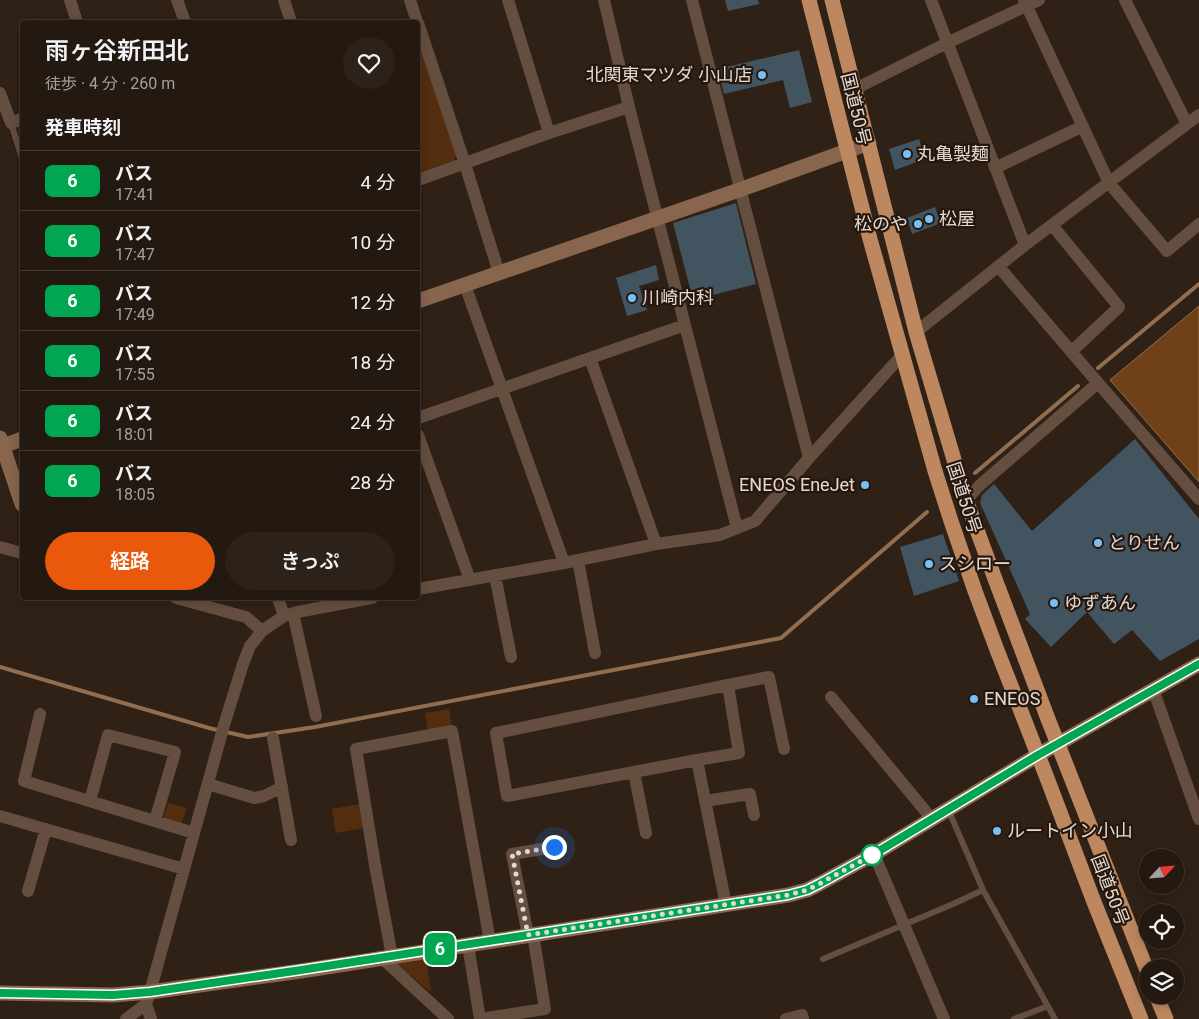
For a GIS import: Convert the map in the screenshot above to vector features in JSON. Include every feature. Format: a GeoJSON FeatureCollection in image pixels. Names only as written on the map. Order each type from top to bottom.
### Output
{"type":"FeatureCollection","features":[{"type":"Feature","properties":{"kind":"highway","name":"国道50号"},"geometry":{"type":"LineString","coordinates":[[809,0],[870,239],[935,471],[996,650],[1141,1019]]}},
{"type":"Feature","properties":{"kind":"highway","name":"国道50号"},"geometry":{"type":"LineString","coordinates":[[832,0],[916,332],[966,500],[998,588],[1142,959]]}},
{"type":"Feature","properties":{"kind":"highway"},"geometry":{"type":"LineString","coordinates":[[1160,1004],[1166,1019]]}},
{"type":"Feature","properties":{"kind":"street"},"geometry":{"type":"LineString","coordinates":[[70,0],[76,20]]}},
{"type":"Feature","properties":{"kind":"street"},"geometry":{"type":"LineString","coordinates":[[177,0],[184,20]]}},
{"type":"Feature","properties":{"kind":"street"},"geometry":{"type":"LineString","coordinates":[[284,0],[290,20]]}},
{"type":"Feature","properties":{"kind":"street"},"geometry":{"type":"LineString","coordinates":[[410,0],[416,20]]}},
{"type":"Feature","properties":{"kind":"street"},"geometry":{"type":"LineString","coordinates":[[508,0],[549,133]]}},
{"type":"Feature","properties":{"kind":"street"},"geometry":{"type":"LineString","coordinates":[[604,0],[629,107],[737,528]]}},
{"type":"Feature","properties":{"kind":"street"},"geometry":{"type":"LineString","coordinates":[[692,0],[809,458]]}},
{"type":"Feature","properties":{"kind":"street"},"geometry":{"type":"LineString","coordinates":[[931,0],[1025,245]]}},
{"type":"Feature","properties":{"kind":"street"},"geometry":{"type":"LineString","coordinates":[[1126,0],[1187,124]]}},
{"type":"Feature","properties":{"kind":"street"},"geometry":{"type":"LineString","coordinates":[[855,89],[1030,2],[1083,126],[1110,183],[1167,251],[1199,224]]}},
{"type":"Feature","properties":{"kind":"street"},"geometry":{"type":"LineString","coordinates":[[420,32],[465,164],[499,273]]}},
{"type":"Feature","properties":{"kind":"street"},"geometry":{"type":"LineString","coordinates":[[0,92],[17,121]]}},
{"type":"Feature","properties":{"kind":"street"},"geometry":{"type":"LineString","coordinates":[[420,179],[549,133],[629,107]]}},
{"type":"Feature","properties":{"kind":"street"},"geometry":{"type":"LineString","coordinates":[[916,332],[1025,245],[1199,116]]}},
{"type":"Feature","properties":{"kind":"street"},"geometry":{"type":"LineString","coordinates":[[996,168],[1083,126]]}},
{"type":"Feature","properties":{"kind":"street"},"geometry":{"type":"LineString","coordinates":[[420,300],[869,144]]}},
{"type":"Feature","properties":{"kind":"street"},"geometry":{"type":"LineString","coordinates":[[1052,225],[1119,307],[1071,352]]}},
{"type":"Feature","properties":{"kind":"street"},"geometry":{"type":"LineString","coordinates":[[999,267],[1199,499]]}},
{"type":"Feature","properties":{"kind":"street"},"geometry":{"type":"LineString","coordinates":[[465,285],[564,563]]}},
{"type":"Feature","properties":{"kind":"street"},"geometry":{"type":"LineString","coordinates":[[420,417],[685,325]]}},
{"type":"Feature","properties":{"kind":"street"},"geometry":{"type":"LineString","coordinates":[[420,589],[564,563],[656,544],[720,535],[755,521],[902,355]]}},
{"type":"Feature","properties":{"kind":"street"},"geometry":{"type":"LineString","coordinates":[[590,358],[656,544]]}},
{"type":"Feature","properties":{"kind":"street"},"geometry":{"type":"LineString","coordinates":[[966,500],[980,484],[1098,384]]}},
{"type":"Feature","properties":{"kind":"street"},"geometry":{"type":"LineString","coordinates":[[20,439],[1,442],[20,498]]}},
{"type":"Feature","properties":{"kind":"street"},"geometry":{"type":"LineString","coordinates":[[420,441],[470,580]]}},
{"type":"Feature","properties":{"kind":"street"},"geometry":{"type":"LineString","coordinates":[[0,546],[20,552]]}},
{"type":"Feature","properties":{"kind":"street"},"geometry":{"type":"LineString","coordinates":[[578,560],[595,653]]}},
{"type":"Feature","properties":{"kind":"street"},"geometry":{"type":"LineString","coordinates":[[495,575],[511,657]]}},
{"type":"Feature","properties":{"kind":"street"},"geometry":{"type":"LineString","coordinates":[[184,600],[246,617],[262,631]]}},
{"type":"Feature","properties":{"kind":"street"},"geometry":{"type":"LineString","coordinates":[[279,600],[288,615],[316,716]]}},
{"type":"Feature","properties":{"kind":"street"},"geometry":{"type":"LineString","coordinates":[[151,1019],[148,998],[223,730],[250,646],[262,631],[288,615],[362,600]]}},
{"type":"Feature","properties":{"kind":"street"},"geometry":{"type":"LineString","coordinates":[[0,993],[113,995],[148,998],[236,980],[726,905],[807,890],[874,854],[1038,755],[1199,664]]}},
{"type":"Feature","properties":{"kind":"street"},"geometry":{"type":"LineString","coordinates":[[728,685],[739,753],[507,796],[496,732],[728,685],[769,677],[784,749]]}},
{"type":"Feature","properties":{"kind":"street"},"geometry":{"type":"LineString","coordinates":[[1153,690],[1199,819]]}},
{"type":"Feature","properties":{"kind":"street"},"geometry":{"type":"LineString","coordinates":[[831,697],[932,819]]}},
{"type":"Feature","properties":{"kind":"street"},"geometry":{"type":"LineString","coordinates":[[40,714],[24,780],[194,833]]}},
{"type":"Feature","properties":{"kind":"street"},"geometry":{"type":"LineString","coordinates":[[448,1019],[387,957],[376,871],[356,750],[452,731],[490,941]]}},
{"type":"Feature","properties":{"kind":"street"},"geometry":{"type":"LineString","coordinates":[[90,801],[108,735],[175,752],[155,821]]}},
{"type":"Feature","properties":{"kind":"street"},"geometry":{"type":"LineString","coordinates":[[273,738],[291,840]]}},
{"type":"Feature","properties":{"kind":"street"},"geometry":{"type":"LineString","coordinates":[[697,760],[726,905]]}},
{"type":"Feature","properties":{"kind":"street"},"geometry":{"type":"LineString","coordinates":[[634,772],[646,833]]}},
{"type":"Feature","properties":{"kind":"street"},"geometry":{"type":"LineString","coordinates":[[208,784],[254,798],[264,796],[282,787]]}},
{"type":"Feature","properties":{"kind":"street"},"geometry":{"type":"LineString","coordinates":[[705,801],[750,794],[754,815]]}},
{"type":"Feature","properties":{"kind":"street"},"geometry":{"type":"LineString","coordinates":[[0,816],[184,869]]}},
{"type":"Feature","properties":{"kind":"street"},"geometry":{"type":"LineString","coordinates":[[28,891],[46,829]]}},
{"type":"Feature","properties":{"kind":"street"},"geometry":{"type":"LineString","coordinates":[[468,944],[480,1019],[545,1009],[531,935],[512,854],[554,847]]}},
{"type":"Feature","properties":{"kind":"street"},"geometry":{"type":"LineString","coordinates":[[874,854],[944,1019]]}},
{"type":"Feature","properties":{"kind":"street"},"geometry":{"type":"LineString","coordinates":[[126,1019],[148,998]]}},
{"type":"Feature","properties":{"kind":"street"},"geometry":{"type":"LineString","coordinates":[[786,1019],[802,1015],[803,1019]]}},
{"type":"Feature","properties":{"kind":"lane"},"geometry":{"type":"LineString","coordinates":[[17,121],[20,143]]}},
{"type":"Feature","properties":{"kind":"lane"},"geometry":{"type":"LineString","coordinates":[[948,809],[983,890],[1056,1019]]}},
{"type":"Feature","properties":{"kind":"lane"},"geometry":{"type":"LineString","coordinates":[[823,959],[983,890]]}},
{"type":"Feature","properties":{"kind":"lane"},"geometry":{"type":"LineString","coordinates":[[1014,1019],[1048,1006]]}},
{"type":"Feature","properties":{"kind":"shaded area"},"geometry":{"type":"Polygon","coordinates":[[[420,45],[457,155],[453,161],[420,172],[420,45]]]}},
{"type":"Feature","properties":{"kind":"shaded area"},"geometry":{"type":"Polygon","coordinates":[[[1199,306],[1199,482],[1110,380],[1199,306]]]}},
{"type":"Feature","properties":{"kind":"shaded area"},"geometry":{"type":"Polygon","coordinates":[[[449,709],[452,727],[428,731],[425,713],[449,709]]]}},
{"type":"Feature","properties":{"kind":"shaded area"},"geometry":{"type":"Polygon","coordinates":[[[168,803],[187,808],[181,825],[163,819],[168,803]]]}},
{"type":"Feature","properties":{"kind":"shaded area"},"geometry":{"type":"Polygon","coordinates":[[[360,804],[364,828],[336,833],[332,809],[360,804]]]}},
{"type":"Feature","properties":{"kind":"shaded area"},"geometry":{"type":"Polygon","coordinates":[[[426,957],[431,992],[394,962],[426,957]]]}},
{"type":"Feature","properties":{"kind":"building"},"geometry":{"type":"Polygon","coordinates":[[[725,0],[758,0],[759,4],[728,11],[725,0]]]}},
{"type":"Feature","properties":{"kind":"building","name":"北関東マツダ 小山店"},"geometry":{"type":"Polygon","coordinates":[[[799,50],[812,102],[790,108],[783,80],[724,94],[718,69],[799,50]]]}},
{"type":"Feature","properties":{"kind":"building","name":"丸亀製麺"},"geometry":{"type":"Polygon","coordinates":[[[919,139],[925,159],[895,170],[889,149],[919,139]]]}},
{"type":"Feature","properties":{"kind":"building"},"geometry":{"type":"Polygon","coordinates":[[[736,203],[756,284],[693,300],[673,223],[736,203]]]}},
{"type":"Feature","properties":{"kind":"building"},"geometry":{"type":"Polygon","coordinates":[[[935,207],[941,223],[912,234],[907,218],[935,207]]]}},
{"type":"Feature","properties":{"kind":"building","name":"川崎内科"},"geometry":{"type":"Polygon","coordinates":[[[656,265],[659,280],[639,286],[647,310],[627,316],[616,278],[656,265]]]}},
{"type":"Feature","properties":{"kind":"building","name":"とりせん"},"geometry":{"type":"Polygon","coordinates":[[[1135,439],[1199,519],[1199,639],[1160,661],[1132,630],[1114,644],[1087,612],[1051,647],[1025,619],[1030,614],[980,503],[982,495],[994,484],[1032,531],[1135,439]]]}},
{"type":"Feature","properties":{"kind":"building","name":"スシロー"},"geometry":{"type":"Polygon","coordinates":[[[943,534],[959,581],[914,596],[900,547],[943,534]]]}},
{"type":"Feature","properties":{"kind":"waterway"},"geometry":{"type":"LineString","coordinates":[[1098,368],[1199,284]]}},
{"type":"Feature","properties":{"kind":"waterway"},"geometry":{"type":"LineString","coordinates":[[975,473],[1078,386]]}},
{"type":"Feature","properties":{"kind":"waterway"},"geometry":{"type":"LineString","coordinates":[[0,667],[209,728],[248,737],[315,727],[781,638],[927,512]]}},
{"type":"Feature","properties":{"kind":"bus line","name":"6"},"geometry":{"type":"LineString","coordinates":[[0,993],[113,995],[150,992],[788,895],[807,890],[874,854],[1038,755],[1199,664]]}},
{"type":"Feature","properties":{"kind":"place","name":"北関東マツダ 小山店"},"geometry":{"type":"Point","coordinates":[762,75]}},
{"type":"Feature","properties":{"kind":"place","name":"丸亀製麺"},"geometry":{"type":"Point","coordinates":[907,154]}},
{"type":"Feature","properties":{"kind":"place","name":"松屋"},"geometry":{"type":"Point","coordinates":[929,219]}},
{"type":"Feature","properties":{"kind":"place","name":"松のや"},"geometry":{"type":"Point","coordinates":[918,224]}},
{"type":"Feature","properties":{"kind":"place","name":"川崎内科"},"geometry":{"type":"Point","coordinates":[632,298]}},
{"type":"Feature","properties":{"kind":"place","name":"ENEOS EneJet"},"geometry":{"type":"Point","coordinates":[865,485]}},
{"type":"Feature","properties":{"kind":"place","name":"とりせん"},"geometry":{"type":"Point","coordinates":[1098,543]}},
{"type":"Feature","properties":{"kind":"place","name":"スシロー"},"geometry":{"type":"Point","coordinates":[929,564]}},
{"type":"Feature","properties":{"kind":"place","name":"ゆずあん"},"geometry":{"type":"Point","coordinates":[1054,603]}},
{"type":"Feature","properties":{"kind":"place","name":"ENEOS"},"geometry":{"type":"Point","coordinates":[974,699]}},
{"type":"Feature","properties":{"kind":"place","name":"ルートイン小山"},"geometry":{"type":"Point","coordinates":[997,831]}},
{"type":"Feature","properties":{"kind":"route"},"geometry":{"type":"LineString","coordinates":[[554,847],[512,854],[528,935],[788,895],[807,890],[874,854],[872,855]]}}]}
